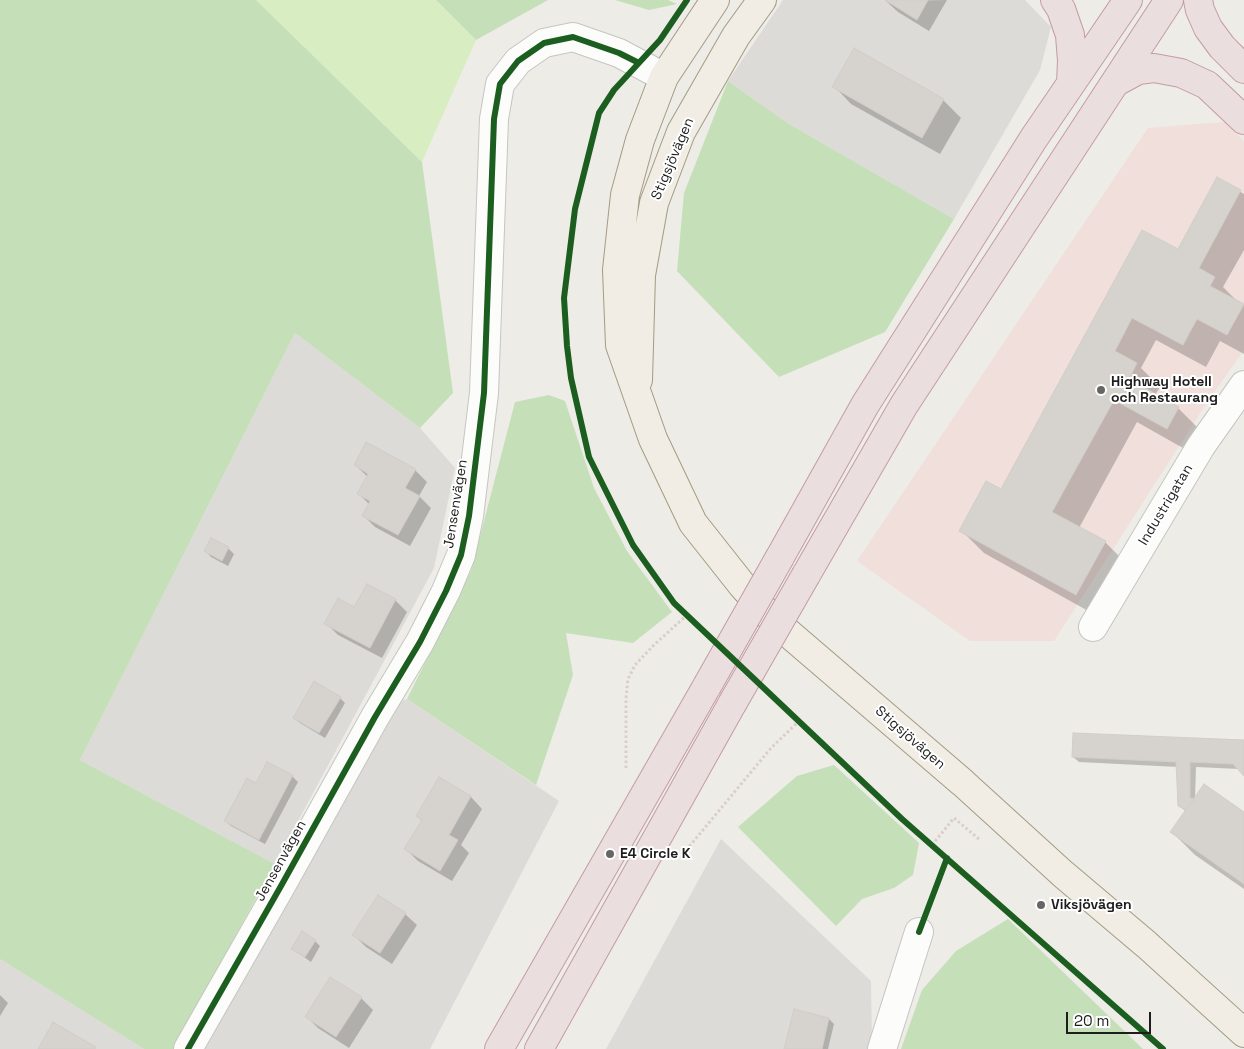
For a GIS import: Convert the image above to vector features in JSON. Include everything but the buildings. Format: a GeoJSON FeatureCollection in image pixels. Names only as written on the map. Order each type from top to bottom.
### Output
{"type":"FeatureCollection","features":[{"type":"Feature","properties":{"kind":"highway"},"geometry":{"type":"LineString","coordinates":[[1055,0],[1061,9],[1070,35],[1072,61],[1070,83]]}},
{"type":"Feature","properties":{"kind":"highway"},"geometry":{"type":"LineString","coordinates":[[499,1049],[865,405],[1034,138],[1128,0]]}},
{"type":"Feature","properties":{"kind":"highway"},"geometry":{"type":"LineString","coordinates":[[539,1049],[732,704],[904,405],[1169,0]]}},
{"type":"Feature","properties":{"kind":"highway"},"geometry":{"type":"LineString","coordinates":[[1198,0],[1208,28],[1222,47],[1244,70]]}},
{"type":"Feature","properties":{"kind":"highway"},"geometry":{"type":"LineString","coordinates":[[1116,82],[1138,70],[1154,68],[1180,73],[1207,85],[1244,120]]}},
{"type":"Feature","properties":{"kind":"main road","name":"Stigsjövägen"},"geometry":{"type":"LineString","coordinates":[[715,0],[664,77],[640,140],[625,195],[617,270],[620,345],[652,439],[693,523],[742,585],[773,620],[963,783],[1063,874],[1147,945],[1244,1033]]}},
{"type":"Feature","properties":{"kind":"main road","name":"Stigsjövägen"},"geometry":{"type":"LineString","coordinates":[[638,396],[641,275],[654,203],[681,132],[736,36],[762,0]]}},
{"type":"Feature","properties":{"kind":"street","name":"Jensenvägen"},"geometry":{"type":"LineString","coordinates":[[188,1049],[375,716],[420,642],[461,555],[469,516],[484,393],[494,119],[500,84],[518,61],[544,43],[572,37],[619,53],[664,77]]}},
{"type":"Feature","properties":{"kind":"street","name":"Industrigatan"},"geometry":{"type":"LineString","coordinates":[[1093,627],[1201,446],[1244,385]]}},
{"type":"Feature","properties":{"kind":"street"},"geometry":{"type":"LineString","coordinates":[[882,1049],[920,932]]}},
{"type":"Feature","properties":{"kind":"path"},"geometry":{"type":"LineString","coordinates":[[680,609],[694,622]]}},
{"type":"Feature","properties":{"kind":"path"},"geometry":{"type":"LineString","coordinates":[[626,775],[626,698],[628,679],[636,665],[687,615]]}},
{"type":"Feature","properties":{"kind":"path"},"geometry":{"type":"LineString","coordinates":[[792,714],[806,728]]}},
{"type":"Feature","properties":{"kind":"path"},"geometry":{"type":"LineString","coordinates":[[678,862],[771,748],[799,721]]}},
{"type":"Feature","properties":{"kind":"path"},"geometry":{"type":"LineString","coordinates":[[925,838],[934,847],[954,818]]}},
{"type":"Feature","properties":{"kind":"shaded area"},"geometry":{"type":"Polygon","coordinates":[[[783,0],[1025,0],[1051,27],[1040,70],[954,219],[789,124],[728,81],[783,0]]]}},
{"type":"Feature","properties":{"kind":"shaded area"},"geometry":{"type":"Polygon","coordinates":[[[1225,122],[1244,141],[1244,350],[1208,401],[1054,641],[970,641],[857,561],[1148,128],[1225,122]]]}},
{"type":"Feature","properties":{"kind":"shaded area"},"geometry":{"type":"Polygon","coordinates":[[[295,333],[420,428],[455,468],[434,568],[275,864],[80,760],[295,333]]]}},
{"type":"Feature","properties":{"kind":"shaded area"},"geometry":{"type":"Polygon","coordinates":[[[407,699],[559,801],[430,1049],[203,1049],[401,701],[407,699]]]}},
{"type":"Feature","properties":{"kind":"shaded area"},"geometry":{"type":"Polygon","coordinates":[[[721,839],[871,981],[872,1049],[606,1049],[721,839]]]}},
{"type":"Feature","properties":{"kind":"shaded area"},"geometry":{"type":"Polygon","coordinates":[[[0,959],[144,1049],[0,1049],[0,959]]]}},
{"type":"Feature","properties":{"kind":"green space"},"geometry":{"type":"Polygon","coordinates":[[[0,0],[256,0],[422,162],[453,393],[420,428],[295,333],[80,760],[275,864],[173,1049],[144,1049],[0,959],[0,0]]]}},
{"type":"Feature","properties":{"kind":"green space"},"geometry":{"type":"Polygon","coordinates":[[[256,0],[436,0],[476,40],[422,162],[256,0]]]}},
{"type":"Feature","properties":{"kind":"green space"},"geometry":{"type":"Polygon","coordinates":[[[436,0],[548,0],[476,40],[436,0]]]}},
{"type":"Feature","properties":{"kind":"green space"},"geometry":{"type":"Polygon","coordinates":[[[615,0],[668,0],[677,4],[649,10],[615,0]]]}},
{"type":"Feature","properties":{"kind":"green space"},"geometry":{"type":"Polygon","coordinates":[[[728,81],[789,124],[954,219],[885,332],[779,377],[677,271],[684,193],[728,81]]]}},
{"type":"Feature","properties":{"kind":"green space"},"geometry":{"type":"Polygon","coordinates":[[[549,395],[565,401],[594,488],[627,551],[672,612],[633,643],[566,633],[573,675],[536,785],[407,699],[471,571],[515,402],[549,395]]]}},
{"type":"Feature","properties":{"kind":"green space"},"geometry":{"type":"Polygon","coordinates":[[[834,765],[919,843],[913,875],[894,888],[862,899],[836,926],[738,827],[797,776],[834,765]]]}},
{"type":"Feature","properties":{"kind":"green space"},"geometry":{"type":"Polygon","coordinates":[[[1008,919],[1143,1049],[901,1049],[922,990],[956,951],[1008,919]]]}},
{"type":"Feature","properties":{"kind":"cycle path"},"geometry":{"type":"LineString","coordinates":[[687,0],[660,40],[614,90],[599,113],[575,209],[564,298],[571,378],[589,457],[633,545],[674,603],[902,819],[1163,1049]]}},
{"type":"Feature","properties":{"kind":"cycle path"},"geometry":{"type":"LineString","coordinates":[[188,1049],[375,717],[420,642],[446,591],[461,555],[469,516],[484,393],[494,119],[500,84],[518,61],[544,43],[573,37],[619,53],[639,63]]}},
{"type":"Feature","properties":{"kind":"cycle path"},"geometry":{"type":"LineString","coordinates":[[919,932],[947,858]]}},
{"type":"Feature","properties":{"kind":"place","name":"Highway Hotell och Restaurang"},"geometry":{"type":"Point","coordinates":[1101,390]}},
{"type":"Feature","properties":{"kind":"place","name":"E4 Circle K"},"geometry":{"type":"Point","coordinates":[610,854]}},
{"type":"Feature","properties":{"kind":"place","name":"Viksjövägen"},"geometry":{"type":"Point","coordinates":[1041,905]}}]}
